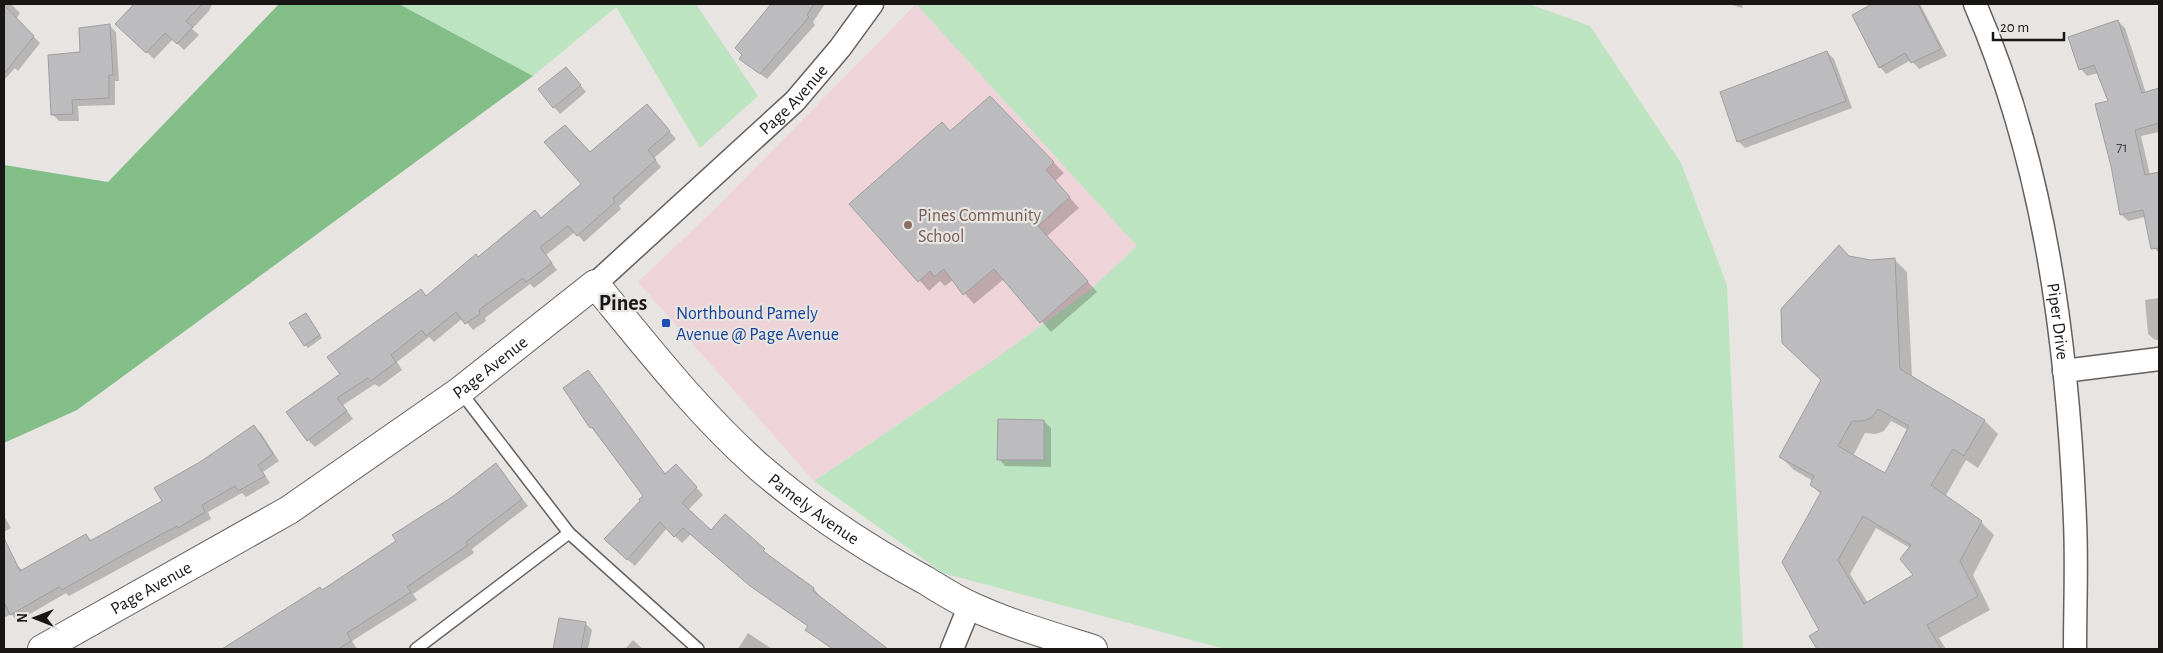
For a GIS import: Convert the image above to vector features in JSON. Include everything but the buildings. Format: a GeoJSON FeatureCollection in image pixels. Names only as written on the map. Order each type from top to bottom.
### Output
{"type":"FeatureCollection","features":[{"type":"Feature","properties":{"kind":"street","name":"Page Avenue"},"geometry":{"type":"LineString","coordinates":[[42,649],[289,510],[460,391],[595,284],[795,101],[840,48],[872,4]]}},
{"type":"Feature","properties":{"kind":"street","name":"Piper Drive"},"geometry":{"type":"LineString","coordinates":[[1975,4],[1993,46],[2014,108],[2044,232],[2064,371],[2071,447],[2075,523],[2075,649]]}},
{"type":"Feature","properties":{"kind":"street","name":"Pamely Avenue"},"geometry":{"type":"LineString","coordinates":[[595,284],[644,346],[697,405],[759,467],[829,522],[897,565],[970,605],[1004,619],[1093,649]]}},
{"type":"Feature","properties":{"kind":"street"},"geometry":{"type":"LineString","coordinates":[[2064,371],[2159,359]]}},
{"type":"Feature","properties":{"kind":"street"},"geometry":{"type":"LineString","coordinates":[[952,649],[970,605]]}},
{"type":"Feature","properties":{"kind":"lane"},"geometry":{"type":"LineString","coordinates":[[460,391],[570,533],[698,649]]}},
{"type":"Feature","properties":{"kind":"lane"},"geometry":{"type":"LineString","coordinates":[[416,649],[570,533]]}},
{"type":"Feature","properties":{"kind":"shaded area","name":"Pines Community School"},"geometry":{"type":"Polygon","coordinates":[[[916,4],[1137,246],[1091,289],[998,357],[814,481],[638,282],[720,204],[916,4]]]}},
{"type":"Feature","properties":{"kind":"green space"},"geometry":{"type":"Polygon","coordinates":[[[279,4],[399,4],[533,76],[77,410],[4,443],[4,165],[108,182],[279,4]]]}},
{"type":"Feature","properties":{"kind":"green space"},"geometry":{"type":"Polygon","coordinates":[[[399,4],[696,4],[758,96],[700,148],[616,7],[533,76],[399,4]]]}},
{"type":"Feature","properties":{"kind":"green space"},"geometry":{"type":"Polygon","coordinates":[[[916,4],[1529,4],[1590,26],[1681,163],[1727,285],[1743,649],[1225,649],[943,573],[814,481],[998,357],[1091,289],[1137,246],[916,4]]]}},
{"type":"Feature","properties":{"kind":"place","name":"Pines Community School"},"geometry":{"type":"Point","coordinates":[908,225]}},
{"type":"Feature","properties":{"kind":"place","name":"Northbound Pamely Avenue @ Page Avenue"},"geometry":{"type":"Point","coordinates":[666,323]}},
{"type":"Feature","properties":{"kind":"district","name":"Pines"},"geometry":{"type":"Point","coordinates":[623,302]}}]}
